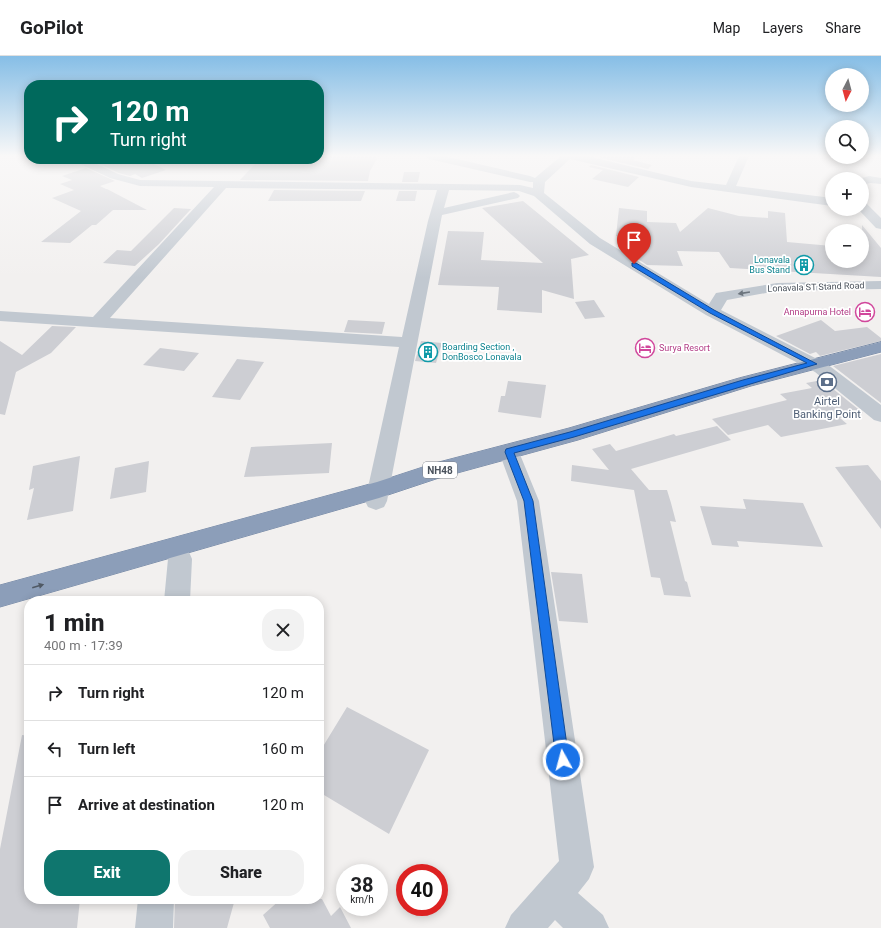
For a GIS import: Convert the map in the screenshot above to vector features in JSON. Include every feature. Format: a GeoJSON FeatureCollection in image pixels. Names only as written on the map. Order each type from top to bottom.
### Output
{"type":"FeatureCollection","features":[{"type":"Feature","properties":{"kind":"highway","name":"NH48"},"geometry":{"type":"LineString","coordinates":[[52,596],[180,558],[377,496],[881,347]]}},
{"type":"Feature","properties":{"kind":"highway","name":"NH48"},"geometry":{"type":"LineString","coordinates":[[818,366],[881,353]]}},
{"type":"Feature","properties":{"kind":"highway","name":"NH48"},"geometry":{"type":"LineString","coordinates":[[0,596],[377,496]]}},
{"type":"Feature","properties":{"kind":"highway"},"geometry":{"type":"LineString","coordinates":[[0,611],[24,604]]}},
{"type":"Feature","properties":{"kind":"street"},"geometry":{"type":"LineString","coordinates":[[97,323],[211,197]]}},
{"type":"Feature","properties":{"kind":"street"},"geometry":{"type":"LineString","coordinates":[[377,496],[436,213],[441,197]]}},
{"type":"Feature","properties":{"kind":"street"},"geometry":{"type":"LineString","coordinates":[[436,213],[511,197]]}},
{"type":"Feature","properties":{"kind":"street"},"geometry":{"type":"LineString","coordinates":[[549,197],[595,240],[712,312],[818,366],[881,415]]}},
{"type":"Feature","properties":{"kind":"street"},"geometry":{"type":"LineString","coordinates":[[793,197],[825,201]]}},
{"type":"Feature","properties":{"kind":"street"},"geometry":{"type":"LineString","coordinates":[[869,206],[881,207]]}},
{"type":"Feature","properties":{"kind":"street"},"geometry":{"type":"LineString","coordinates":[[869,213],[881,226]]}},
{"type":"Feature","properties":{"kind":"street","name":"Lonavala ST Stand Road"},"geometry":{"type":"LineString","coordinates":[[712,312],[721,296],[770,288],[881,285]]}},
{"type":"Feature","properties":{"kind":"street"},"geometry":{"type":"LineString","coordinates":[[0,316],[409,343]]}},
{"type":"Feature","properties":{"kind":"street"},"geometry":{"type":"LineString","coordinates":[[511,456],[528,501],[577,867],[524,928]]}},
{"type":"Feature","properties":{"kind":"street"},"geometry":{"type":"LineString","coordinates":[[177,596],[180,558]]}},
{"type":"Feature","properties":{"kind":"street"},"geometry":{"type":"LineString","coordinates":[[553,894],[590,928]]}},
{"type":"Feature","properties":{"kind":"street"},"geometry":{"type":"LineString","coordinates":[[154,928],[156,904]]}},
{"type":"Feature","properties":{"kind":"building"},"geometry":{"type":"Polygon","coordinates":[[[56,197],[122,197],[147,210],[113,210],[96,225],[92,225],[70,243],[41,242],[81,211],[52,198],[56,197]]]}},
{"type":"Feature","properties":{"kind":"building"},"geometry":{"type":"Polygon","coordinates":[[[270,197],[363,197],[361,201],[268,201],[270,197]]]}},
{"type":"Feature","properties":{"kind":"building"},"geometry":{"type":"Polygon","coordinates":[[[397,197],[416,197],[415,201],[396,201],[397,197]]]}},
{"type":"Feature","properties":{"kind":"building"},"geometry":{"type":"Polygon","coordinates":[[[523,201],[589,255],[571,259],[574,299],[542,290],[542,313],[497,310],[499,287],[438,285],[448,231],[484,232],[481,260],[543,263],[482,208],[523,201]]]}},
{"type":"Feature","properties":{"kind":"building"},"geometry":{"type":"Polygon","coordinates":[[[174,208],[191,209],[159,244],[135,266],[103,263],[117,250],[131,251],[174,208]]]}},
{"type":"Feature","properties":{"kind":"building"},"geometry":{"type":"Polygon","coordinates":[[[619,208],[647,211],[647,222],[676,223],[680,232],[708,208],[739,216],[768,218],[768,211],[785,213],[787,242],[825,245],[825,268],[869,268],[869,233],[881,248],[881,277],[730,268],[719,252],[677,251],[683,266],[647,265],[635,257],[628,236],[616,236],[619,208]]]}},
{"type":"Feature","properties":{"kind":"building"},"geometry":{"type":"Polygon","coordinates":[[[594,300],[605,317],[585,319],[575,302],[594,300]]]}},
{"type":"Feature","properties":{"kind":"building"},"geometry":{"type":"Polygon","coordinates":[[[348,320],[385,322],[382,334],[344,332],[348,320]]]}},
{"type":"Feature","properties":{"kind":"building"},"geometry":{"type":"Polygon","coordinates":[[[821,320],[835,331],[867,327],[881,338],[881,341],[820,356],[816,352],[810,354],[776,336],[821,320]]]}},
{"type":"Feature","properties":{"kind":"building"},"geometry":{"type":"Polygon","coordinates":[[[52,326],[76,327],[51,353],[16,372],[5,415],[0,414],[0,341],[22,355],[52,326]]]}},
{"type":"Feature","properties":{"kind":"building","name":"Boarding Section , DonBosco Lonavala"},"geometry":{"type":"Polygon","coordinates":[[[421,341],[442,343],[436,363],[415,361],[421,341]]]}},
{"type":"Feature","properties":{"kind":"building"},"geometry":{"type":"Polygon","coordinates":[[[160,348],[199,353],[184,371],[143,365],[160,348]]]}},
{"type":"Feature","properties":{"kind":"building"},"geometry":{"type":"Polygon","coordinates":[[[881,354],[881,403],[833,366],[881,354]]]}},
{"type":"Feature","properties":{"kind":"building"},"geometry":{"type":"Polygon","coordinates":[[[237,359],[264,362],[240,400],[212,397],[237,359]]]}},
{"type":"Feature","properties":{"kind":"building"},"geometry":{"type":"Polygon","coordinates":[[[822,380],[863,413],[840,418],[847,424],[781,437],[768,425],[728,435],[712,419],[787,400],[780,394],[812,388],[806,383],[822,380]]]}},
{"type":"Feature","properties":{"kind":"building"},"geometry":{"type":"Polygon","coordinates":[[[508,381],[546,385],[541,418],[498,412],[501,396],[505,396],[508,381]]]}},
{"type":"Feature","properties":{"kind":"building"},"geometry":{"type":"Polygon","coordinates":[[[717,426],[731,440],[631,469],[649,490],[667,490],[676,522],[670,521],[685,581],[687,582],[691,597],[664,595],[660,578],[651,577],[634,490],[571,481],[572,465],[609,470],[592,449],[610,444],[616,451],[674,434],[676,436],[717,426]]]}},
{"type":"Feature","properties":{"kind":"building"},"geometry":{"type":"Polygon","coordinates":[[[332,443],[329,473],[244,477],[251,447],[332,443]]]}},
{"type":"Feature","properties":{"kind":"building"},"geometry":{"type":"Polygon","coordinates":[[[80,456],[73,511],[27,520],[34,488],[29,490],[33,466],[80,456]]]}},
{"type":"Feature","properties":{"kind":"building"},"geometry":{"type":"Polygon","coordinates":[[[149,461],[146,492],[110,499],[115,468],[149,461]]]}},
{"type":"Feature","properties":{"kind":"building"},"geometry":{"type":"Polygon","coordinates":[[[868,465],[881,481],[881,529],[835,467],[868,465]]]}},
{"type":"Feature","properties":{"kind":"building"},"geometry":{"type":"Polygon","coordinates":[[[743,499],[803,503],[823,547],[737,541],[739,547],[712,545],[700,506],[746,509],[743,499]]]}},
{"type":"Feature","properties":{"kind":"building"},"geometry":{"type":"Polygon","coordinates":[[[551,572],[582,574],[588,623],[559,621],[551,572]]]}},
{"type":"Feature","properties":{"kind":"building"},"geometry":{"type":"Polygon","coordinates":[[[347,707],[429,750],[389,834],[324,795],[324,745],[347,707]]]}},
{"type":"Feature","properties":{"kind":"building"},"geometry":{"type":"Polygon","coordinates":[[[22,735],[24,735],[24,904],[79,904],[77,928],[0,928],[0,849],[22,735]]]}},
{"type":"Feature","properties":{"kind":"building"},"geometry":{"type":"Polygon","coordinates":[[[324,903],[331,916],[336,911],[336,916],[345,916],[351,928],[270,928],[263,915],[275,904],[324,904],[324,903]]]}},
{"type":"Feature","properties":{"kind":"building"},"geometry":{"type":"Polygon","coordinates":[[[175,904],[234,904],[227,928],[174,928],[175,904]]]}},
{"type":"Feature","properties":{"kind":"place","name":"Lonavala Bus Stand"},"geometry":{"type":"Point","coordinates":[804,265]}},
{"type":"Feature","properties":{"kind":"place","name":"Annapurna Hotel"},"geometry":{"type":"Point","coordinates":[865,312]}},
{"type":"Feature","properties":{"kind":"place","name":"Surya Resort"},"geometry":{"type":"Point","coordinates":[645,348]}},
{"type":"Feature","properties":{"kind":"place","name":"Boarding Section , DonBosco Lonavala"},"geometry":{"type":"Point","coordinates":[428,352]}},
{"type":"Feature","properties":{"kind":"place","name":"Airtel Banking Point"},"geometry":{"type":"Point","coordinates":[827,382]}},
{"type":"Feature","properties":{"kind":"route"},"geometry":{"type":"LineString","coordinates":[[563,760],[528,501],[509,452],[571,435],[745,382],[814,364],[739,324],[712,312],[634,264]]}}]}
